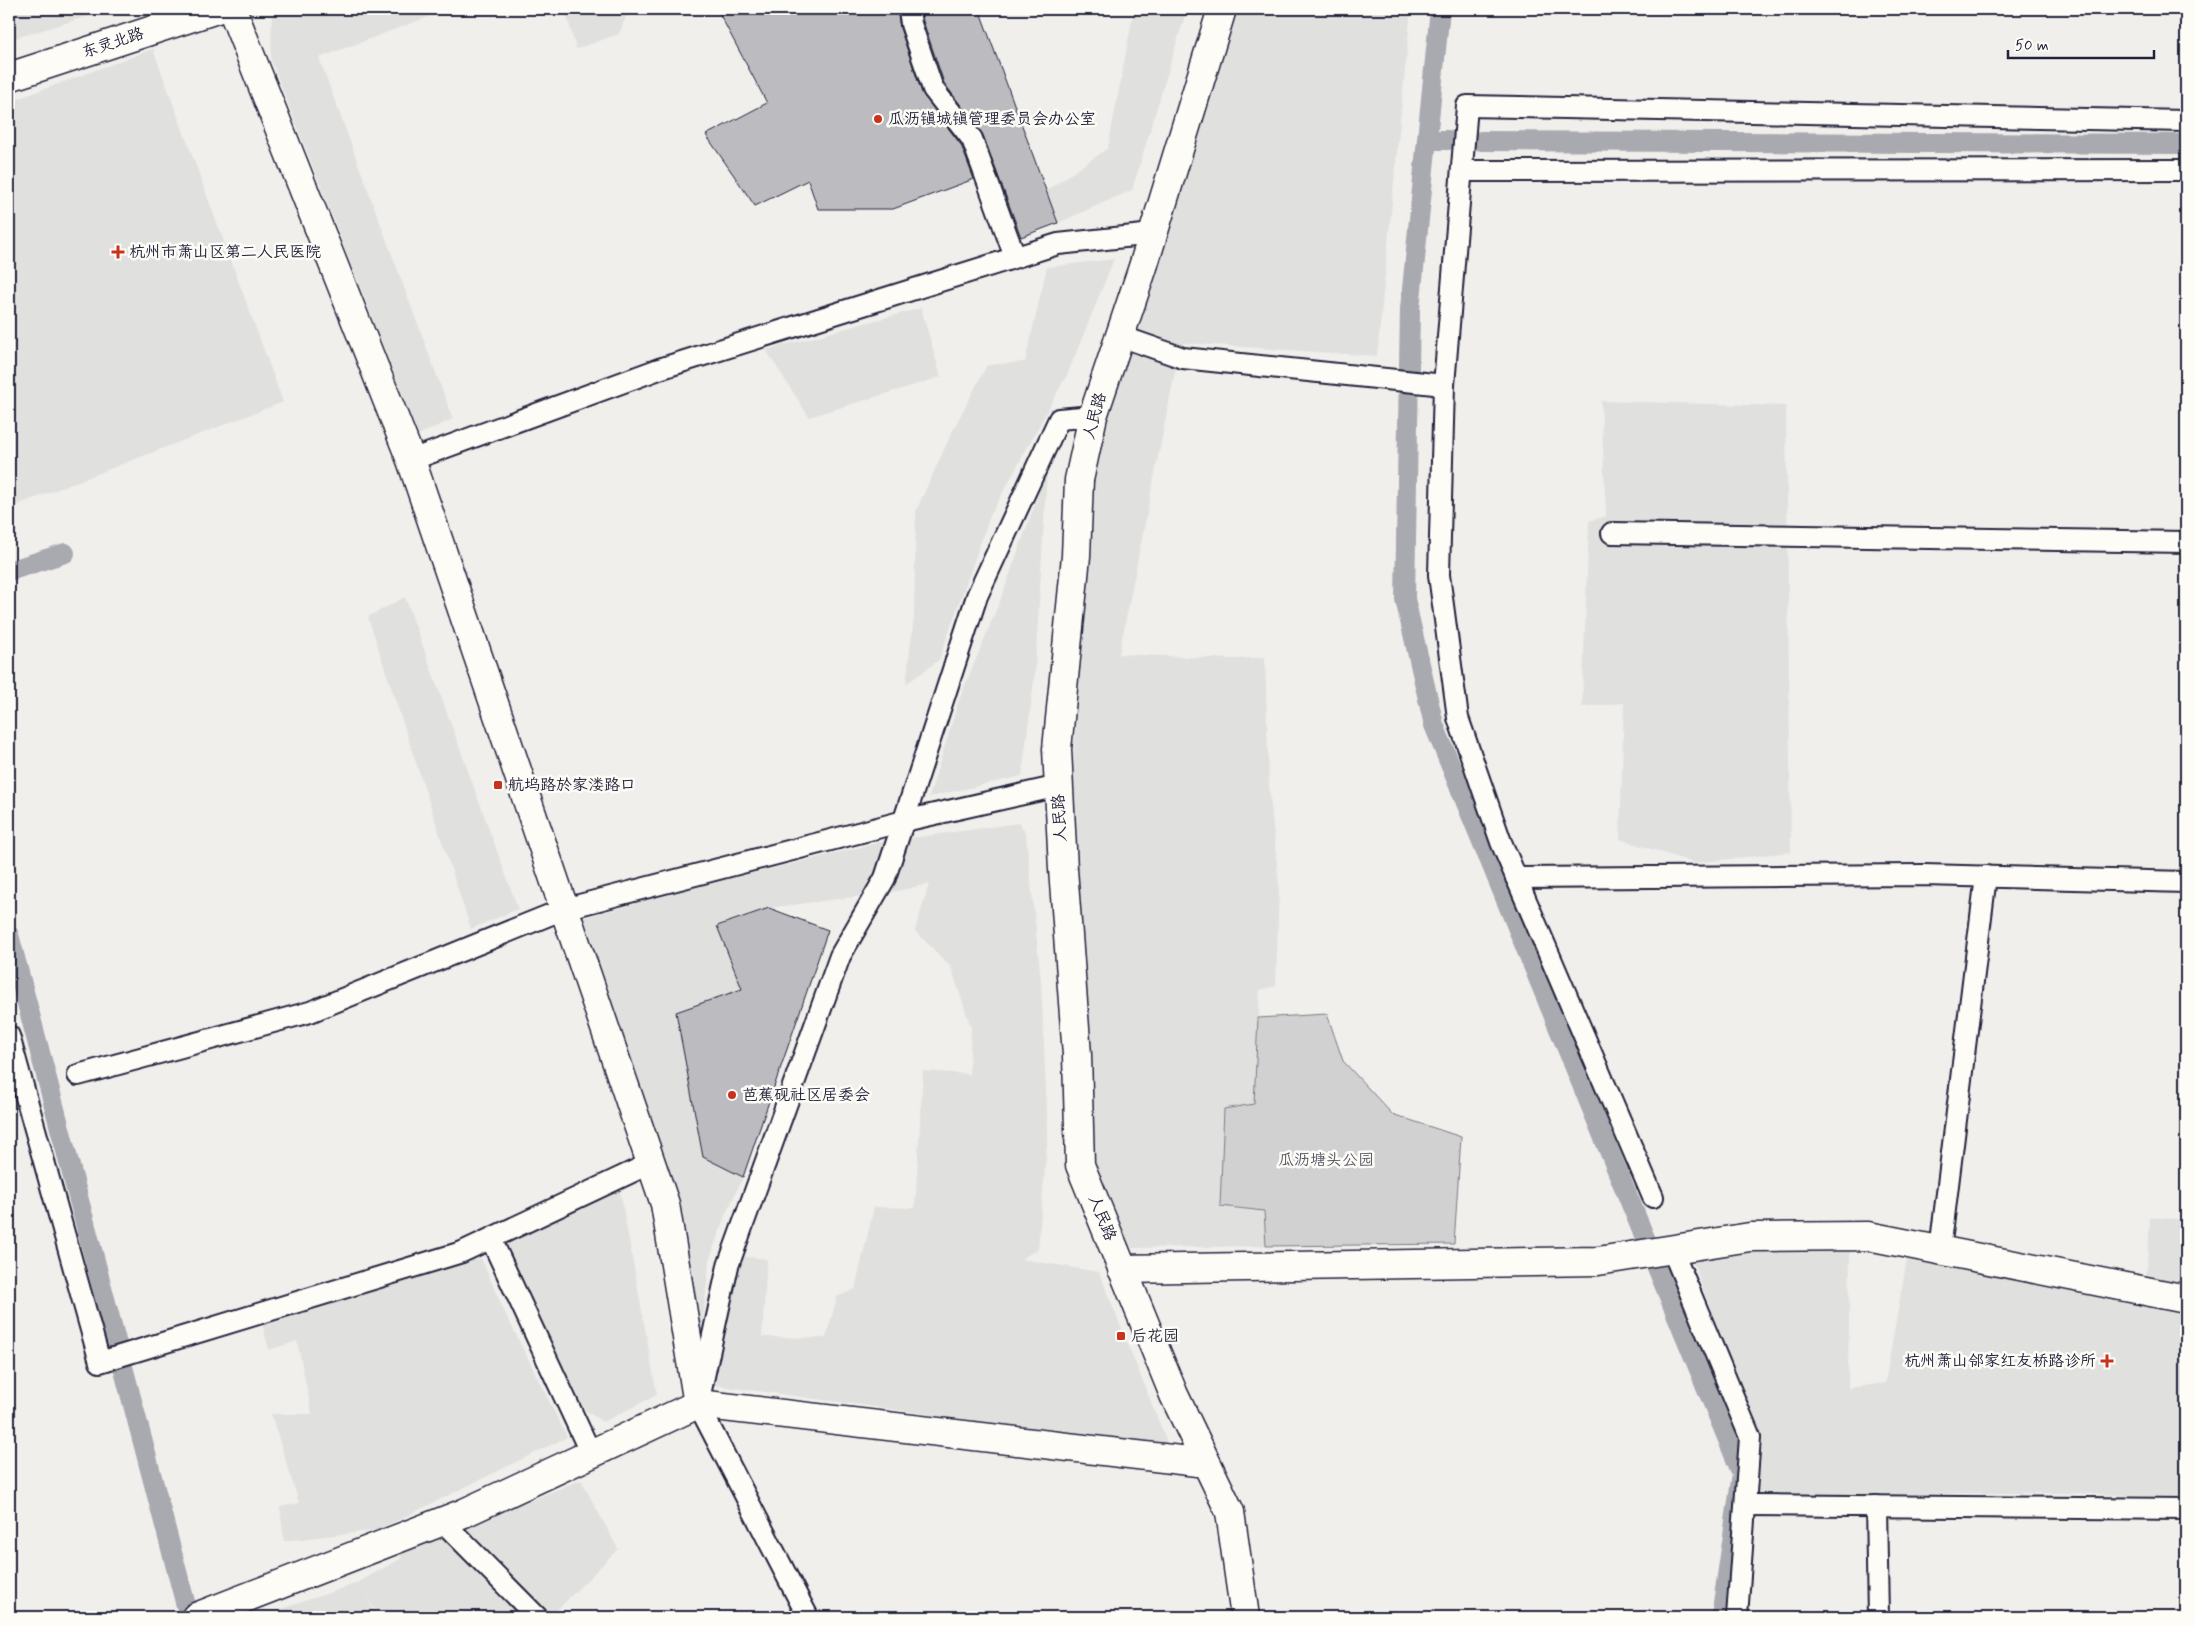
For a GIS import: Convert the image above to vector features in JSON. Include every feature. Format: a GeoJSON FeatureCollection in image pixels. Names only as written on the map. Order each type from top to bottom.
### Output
{"type":"FeatureCollection","features":[{"type":"Feature","properties":{"kind":"street","name":"东灵北路"},"geometry":{"type":"LineString","coordinates":[[9,77],[217,9]]}},
{"type":"Feature","properties":{"kind":"street"},"geometry":{"type":"LineString","coordinates":[[232,9],[411,460],[665,1204],[698,1404],[808,1617]]}},
{"type":"Feature","properties":{"kind":"street"},"geometry":{"type":"LineString","coordinates":[[909,9],[911,24],[933,89],[972,139],[1015,257]]}},
{"type":"Feature","properties":{"kind":"street","name":"人民路"},"geometry":{"type":"LineString","coordinates":[[1222,9],[1153,234],[1093,416],[1080,480],[1076,556],[1058,749],[1063,869],[1077,1056],[1080,1166],[1174,1395],[1230,1512],[1245,1617]]}},
{"type":"Feature","properties":{"kind":"street"},"geometry":{"type":"LineString","coordinates":[[1653,1197],[1501,842],[1458,718],[1439,575],[1444,385],[1467,106],[2186,121]]}},
{"type":"Feature","properties":{"kind":"street"},"geometry":{"type":"LineString","coordinates":[[1463,171],[2186,170]]}},
{"type":"Feature","properties":{"kind":"street"},"geometry":{"type":"LineString","coordinates":[[411,460],[659,369],[1015,257],[1058,244],[1153,234]]}},
{"type":"Feature","properties":{"kind":"street"},"geometry":{"type":"LineString","coordinates":[[1120,336],[1183,358],[1444,385]]}},
{"type":"Feature","properties":{"kind":"street"},"geometry":{"type":"LineString","coordinates":[[698,1404],[728,1266],[840,956],[885,878],[977,596],[1060,419],[1093,416]]}},
{"type":"Feature","properties":{"kind":"street"},"geometry":{"type":"LineString","coordinates":[[1612,533],[2186,542]]}},
{"type":"Feature","properties":{"kind":"street"},"geometry":{"type":"LineString","coordinates":[[78,1075],[310,1012],[564,909],[904,821],[1059,786]]}},
{"type":"Feature","properties":{"kind":"street"},"geometry":{"type":"LineString","coordinates":[[1516,878],[1914,875],[2186,882]]}},
{"type":"Feature","properties":{"kind":"street"},"geometry":{"type":"LineString","coordinates":[[1940,1250],[1986,876]]}},
{"type":"Feature","properties":{"kind":"street"},"geometry":{"type":"LineString","coordinates":[[9,1036],[100,1362],[462,1252],[651,1163]]}},
{"type":"Feature","properties":{"kind":"street"},"geometry":{"type":"LineString","coordinates":[[1122,1270],[1608,1259],[1750,1237],[1868,1236],[2186,1299]]}},
{"type":"Feature","properties":{"kind":"street"},"geometry":{"type":"LineString","coordinates":[[491,1239],[591,1454]]}},
{"type":"Feature","properties":{"kind":"street"},"geometry":{"type":"LineString","coordinates":[[1683,1248],[1750,1437],[1737,1617]]}},
{"type":"Feature","properties":{"kind":"street"},"geometry":{"type":"LineString","coordinates":[[196,1617],[231,1611],[442,1521],[698,1404],[1206,1463]]}},
{"type":"Feature","properties":{"kind":"street"},"geometry":{"type":"LineString","coordinates":[[1746,1505],[2186,1509]]}},
{"type":"Feature","properties":{"kind":"street"},"geometry":{"type":"LineString","coordinates":[[1876,1506],[1878,1617]]}},
{"type":"Feature","properties":{"kind":"street"},"geometry":{"type":"LineString","coordinates":[[442,1521],[537,1617]]}},
{"type":"Feature","properties":{"kind":"shaded area"},"geometry":{"type":"Polygon","coordinates":[[[9,9],[112,9],[9,40],[9,9]]]}},
{"type":"Feature","properties":{"kind":"shaded area"},"geometry":{"type":"Polygon","coordinates":[[[288,9],[449,9],[319,58],[453,419],[418,435],[271,60],[272,14],[288,9]]]}},
{"type":"Feature","properties":{"kind":"shaded area"},"geometry":{"type":"Polygon","coordinates":[[[565,9],[629,9],[619,34],[576,49],[565,9]]]}},
{"type":"Feature","properties":{"kind":"shaded area"},"geometry":{"type":"Polygon","coordinates":[[[1134,9],[1187,9],[1132,190],[1058,223],[1046,191],[1108,148],[1134,9]]]}},
{"type":"Feature","properties":{"kind":"shaded area"},"geometry":{"type":"Polygon","coordinates":[[[1232,9],[1411,9],[1377,356],[1183,343],[1175,372],[1119,654],[1233,659],[1265,657],[1269,786],[1279,885],[1276,986],[1260,990],[1254,1104],[1220,1206],[1264,1211],[1266,1246],[1131,1248],[1093,1157],[1072,776],[1093,485],[1105,414],[1140,323],[1232,9]]]}},
{"type":"Feature","properties":{"kind":"shaded area","name":"杭州市萧山区第二人民医院"},"geometry":{"type":"Polygon","coordinates":[[[153,49],[283,402],[9,508],[9,102],[153,49]]]}},
{"type":"Feature","properties":{"kind":"shaded area"},"geometry":{"type":"Polygon","coordinates":[[[1114,259],[1068,373],[990,516],[939,660],[906,684],[914,617],[916,511],[951,434],[987,365],[1025,362],[1047,267],[1114,259]]]}},
{"type":"Feature","properties":{"kind":"shaded area"},"geometry":{"type":"Polygon","coordinates":[[[921,308],[941,377],[809,417],[766,350],[921,308]]]}},
{"type":"Feature","properties":{"kind":"shaded area"},"geometry":{"type":"Polygon","coordinates":[[[1601,401],[1786,406],[1791,852],[1694,863],[1620,839],[1624,703],[1582,707],[1589,521],[1606,516],[1601,401]]]}},
{"type":"Feature","properties":{"kind":"shaded area"},"geometry":{"type":"Polygon","coordinates":[[[1047,470],[1035,672],[1022,776],[929,797],[959,700],[1002,596],[1047,470]]]}},
{"type":"Feature","properties":{"kind":"shaded area"},"geometry":{"type":"Polygon","coordinates":[[[405,597],[518,909],[471,929],[368,617],[405,597]]]}},
{"type":"Feature","properties":{"kind":"shaded area"},"geometry":{"type":"Polygon","coordinates":[[[1019,823],[1026,834],[1041,981],[1048,1133],[1038,1249],[1021,1259],[1099,1272],[1169,1447],[713,1385],[740,1256],[767,1259],[762,1337],[826,1338],[837,1297],[855,1289],[874,1207],[915,1208],[923,1071],[969,1074],[971,1027],[951,967],[915,931],[929,884],[892,892],[769,908],[712,927],[717,926],[742,989],[676,1012],[703,1157],[743,1177],[724,1218],[709,1261],[699,1360],[682,1212],[624,1052],[582,918],[683,890],[882,842],[1019,823]]]}},
{"type":"Feature","properties":{"kind":"shaded area"},"geometry":{"type":"Polygon","coordinates":[[[620,1191],[657,1395],[603,1422],[582,1408],[506,1243],[620,1191]]]}},
{"type":"Feature","properties":{"kind":"shaded area"},"geometry":{"type":"Polygon","coordinates":[[[2150,1217],[2186,1220],[2186,1497],[2060,1493],[1880,1494],[1753,1499],[1737,1380],[1691,1256],[1765,1246],[1850,1250],[1848,1388],[1885,1383],[1907,1259],[2059,1289],[2145,1300],[2150,1217]]]}},
{"type":"Feature","properties":{"kind":"shaded area"},"geometry":{"type":"Polygon","coordinates":[[[481,1258],[505,1313],[567,1437],[378,1530],[284,1541],[280,1507],[299,1503],[271,1414],[312,1414],[297,1341],[269,1350],[262,1323],[481,1258]]]}},
{"type":"Feature","properties":{"kind":"shaded area"},"geometry":{"type":"Polygon","coordinates":[[[581,1480],[618,1549],[550,1617],[381,1617],[365,1596],[379,1617],[257,1617],[355,1584],[400,1559],[402,1552],[581,1480]]]}},
{"type":"Feature","properties":{"kind":"green space","name":"瓜沥塘头公园"},"geometry":{"type":"Polygon","coordinates":[[[1327,1014],[1343,1061],[1392,1114],[1461,1137],[1454,1244],[1266,1246],[1264,1211],[1220,1206],[1224,1109],[1254,1104],[1258,1018],[1327,1014]]]}},
{"type":"Feature","properties":{"kind":"building","name":"瓜沥镇城镇管理委员会办公室"},"geometry":{"type":"Polygon","coordinates":[[[717,9],[897,9],[900,28],[922,93],[961,145],[974,179],[893,209],[818,209],[808,180],[755,206],[706,135],[767,103],[717,9]]]}},
{"type":"Feature","properties":{"kind":"building"},"geometry":{"type":"Polygon","coordinates":[[[921,9],[979,9],[1058,223],[1021,237],[983,135],[944,83],[923,21],[921,9]]]}},
{"type":"Feature","properties":{"kind":"building","name":"芭蕉砚社区居委会"},"geometry":{"type":"Polygon","coordinates":[[[769,908],[828,930],[743,1177],[703,1157],[676,1012],[742,989],[717,926],[769,908]]]}},
{"type":"Feature","properties":{"kind":"waterway"},"geometry":{"type":"LineString","coordinates":[[1440,9],[1410,309],[1405,599],[1434,725],[1742,1474],[1721,1617]]}},
{"type":"Feature","properties":{"kind":"waterway"},"geometry":{"type":"LineString","coordinates":[[1427,140],[1449,140]]}},
{"type":"Feature","properties":{"kind":"waterway"},"geometry":{"type":"LineString","coordinates":[[1481,141],[2186,144]]}},
{"type":"Feature","properties":{"kind":"waterway"},"geometry":{"type":"LineString","coordinates":[[9,571],[65,553]]}},
{"type":"Feature","properties":{"kind":"waterway"},"geometry":{"type":"LineString","coordinates":[[9,935],[189,1617]]}},
{"type":"Feature","properties":{"kind":"place","name":"瓜沥镇城镇管理委员会办公室"},"geometry":{"type":"Point","coordinates":[878,119]}},
{"type":"Feature","properties":{"kind":"place","name":"杭州市萧山区第二人民医院"},"geometry":{"type":"Point","coordinates":[118,252]}},
{"type":"Feature","properties":{"kind":"place","name":"航坞路於家溇路口"},"geometry":{"type":"Point","coordinates":[498,785]}},
{"type":"Feature","properties":{"kind":"place","name":"芭蕉砚社区居委会"},"geometry":{"type":"Point","coordinates":[732,1095]}},
{"type":"Feature","properties":{"kind":"place","name":"后花园"},"geometry":{"type":"Point","coordinates":[1121,1336]}},
{"type":"Feature","properties":{"kind":"place","name":"杭州萧山邻家红友桥路诊所"},"geometry":{"type":"Point","coordinates":[2107,1361]}}]}
